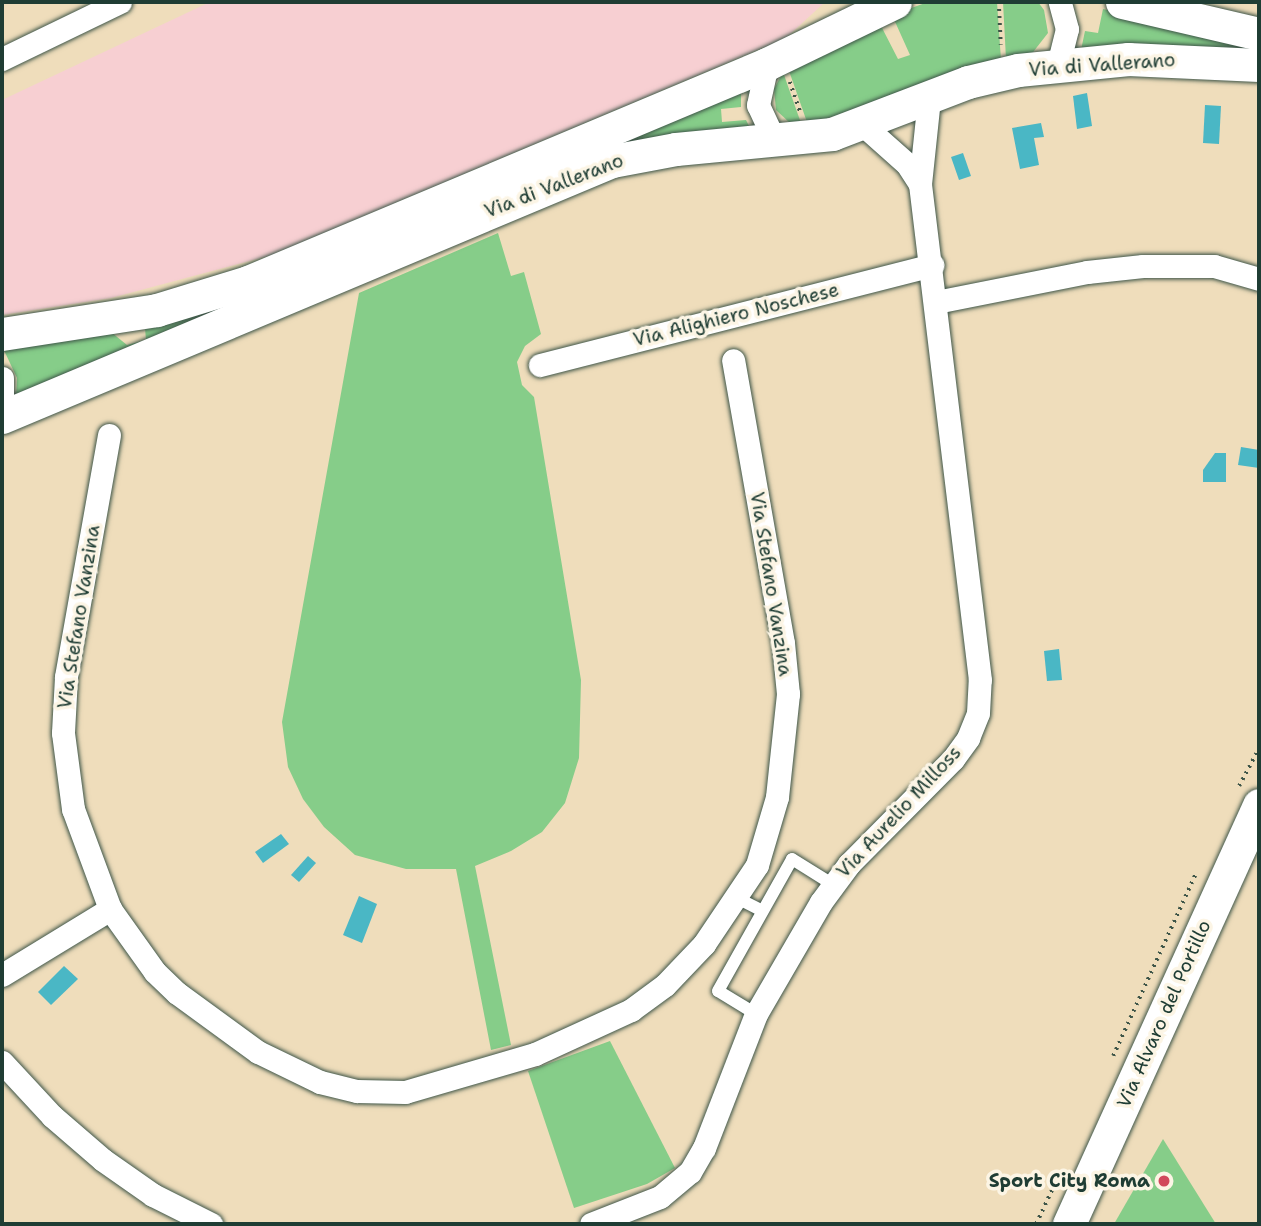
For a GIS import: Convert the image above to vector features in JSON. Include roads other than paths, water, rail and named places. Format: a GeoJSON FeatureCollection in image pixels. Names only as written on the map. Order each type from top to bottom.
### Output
{"type":"FeatureCollection","features":[{"type":"Feature","properties":{"kind":"street"},"geometry":{"type":"LineString","coordinates":[[2,59],[120,2]]}},
{"type":"Feature","properties":{"kind":"street"},"geometry":{"type":"LineString","coordinates":[[831,33],[847,2]]}},
{"type":"Feature","properties":{"kind":"street","name":"Via di Vallerano"},"geometry":{"type":"LineString","coordinates":[[2,334],[157,310],[248,282],[775,60],[895,2]]}},
{"type":"Feature","properties":{"kind":"street"},"geometry":{"type":"LineString","coordinates":[[1058,65],[1067,29],[1060,2]]}},
{"type":"Feature","properties":{"kind":"street"},"geometry":{"type":"LineString","coordinates":[[1122,2],[1259,34]]}},
{"type":"Feature","properties":{"kind":"street","name":"Via di Vallerano"},"geometry":{"type":"LineString","coordinates":[[2,417],[593,167],[664,150],[809,138],[862,124],[990,75],[1058,65],[1161,59],[1259,65]]}},
{"type":"Feature","properties":{"kind":"street"},"geometry":{"type":"LineString","coordinates":[[775,60],[758,104],[775,141]]}},
{"type":"Feature","properties":{"kind":"street","name":"Via Aurelio Milloss"},"geometry":{"type":"LineString","coordinates":[[591,1224],[654,1200],[690,1172],[704,1148],[756,1014],[832,884],[953,759],[968,738],[979,703],[932,265],[920,184],[929,98]]}},
{"type":"Feature","properties":{"kind":"street","name":"Via Aurelio Milloss"},"geometry":{"type":"LineString","coordinates":[[862,124],[907,164],[920,184]]}},
{"type":"Feature","properties":{"kind":"street","name":"Via Alighiero Noschese"},"geometry":{"type":"LineString","coordinates":[[540,365],[932,265]]}},
{"type":"Feature","properties":{"kind":"street"},"geometry":{"type":"LineString","coordinates":[[936,302],[1087,272],[1143,267],[1214,267],[1259,279]]}},
{"type":"Feature","properties":{"kind":"street","name":"Via Stefano Vanzina"},"geometry":{"type":"LineString","coordinates":[[109,435],[66,677],[63,733],[73,809],[110,909],[155,972],[238,1040],[320,1082],[390,1094],[422,1090],[513,1062],[619,1017],[686,965],[737,898],[757,865],[772,824],[786,743],[788,694],[783,643],[733,360]]}},
{"type":"Feature","properties":{"kind":"street"},"geometry":{"type":"LineString","coordinates":[[2,378],[2,397]]}},
{"type":"Feature","properties":{"kind":"street","name":"Via Alvaro del Portillo"},"geometry":{"type":"LineString","coordinates":[[1069,1224],[1259,805]]}},
{"type":"Feature","properties":{"kind":"street"},"geometry":{"type":"LineString","coordinates":[[2,975],[110,909]]}},
{"type":"Feature","properties":{"kind":"street"},"geometry":{"type":"LineString","coordinates":[[2,1062],[52,1116],[103,1160],[153,1195],[211,1224]]}},
{"type":"Feature","properties":{"kind":"lane"},"geometry":{"type":"LineString","coordinates":[[756,1014],[718,991],[792,859],[832,884]]}},
{"type":"Feature","properties":{"kind":"lane"},"geometry":{"type":"LineString","coordinates":[[737,898],[762,911]]}},
{"type":"Feature","properties":{"kind":"water"},"geometry":{"type":"Polygon","coordinates":[[[1087,93],[1092,126],[1077,129],[1073,96],[1087,93]]]}},
{"type":"Feature","properties":{"kind":"water"},"geometry":{"type":"Polygon","coordinates":[[[1205,105],[1221,106],[1219,144],[1203,143],[1205,105]]]}},
{"type":"Feature","properties":{"kind":"water"},"geometry":{"type":"Polygon","coordinates":[[[1041,123],[1044,137],[1034,138],[1039,165],[1020,169],[1012,128],[1041,123]]]}},
{"type":"Feature","properties":{"kind":"water"},"geometry":{"type":"Polygon","coordinates":[[[963,153],[971,176],[959,180],[951,157],[963,153]]]}},
{"type":"Feature","properties":{"kind":"water"},"geometry":{"type":"Polygon","coordinates":[[[1241,447],[1259,450],[1259,468],[1238,465],[1241,447]]]}},
{"type":"Feature","properties":{"kind":"water"},"geometry":{"type":"Polygon","coordinates":[[[1215,453],[1226,453],[1226,482],[1203,482],[1203,470],[1215,453]]]}},
{"type":"Feature","properties":{"kind":"water"},"geometry":{"type":"Polygon","coordinates":[[[1059,649],[1062,680],[1047,681],[1044,651],[1059,649]]]}},
{"type":"Feature","properties":{"kind":"water"},"geometry":{"type":"Polygon","coordinates":[[[281,834],[289,844],[263,863],[255,852],[281,834]]]}},
{"type":"Feature","properties":{"kind":"water"},"geometry":{"type":"Polygon","coordinates":[[[308,856],[316,863],[299,882],[291,875],[308,856]]]}},
{"type":"Feature","properties":{"kind":"water"},"geometry":{"type":"Polygon","coordinates":[[[359,896],[377,904],[362,943],[343,935],[359,896]]]}},
{"type":"Feature","properties":{"kind":"water"},"geometry":{"type":"Polygon","coordinates":[[[64,966],[78,979],[51,1005],[38,992],[64,966]]]}},
{"type":"Feature","properties":{"kind":"place","name":"Sport City Roma"},"geometry":{"type":"Point","coordinates":[1164,1181]}}]}
